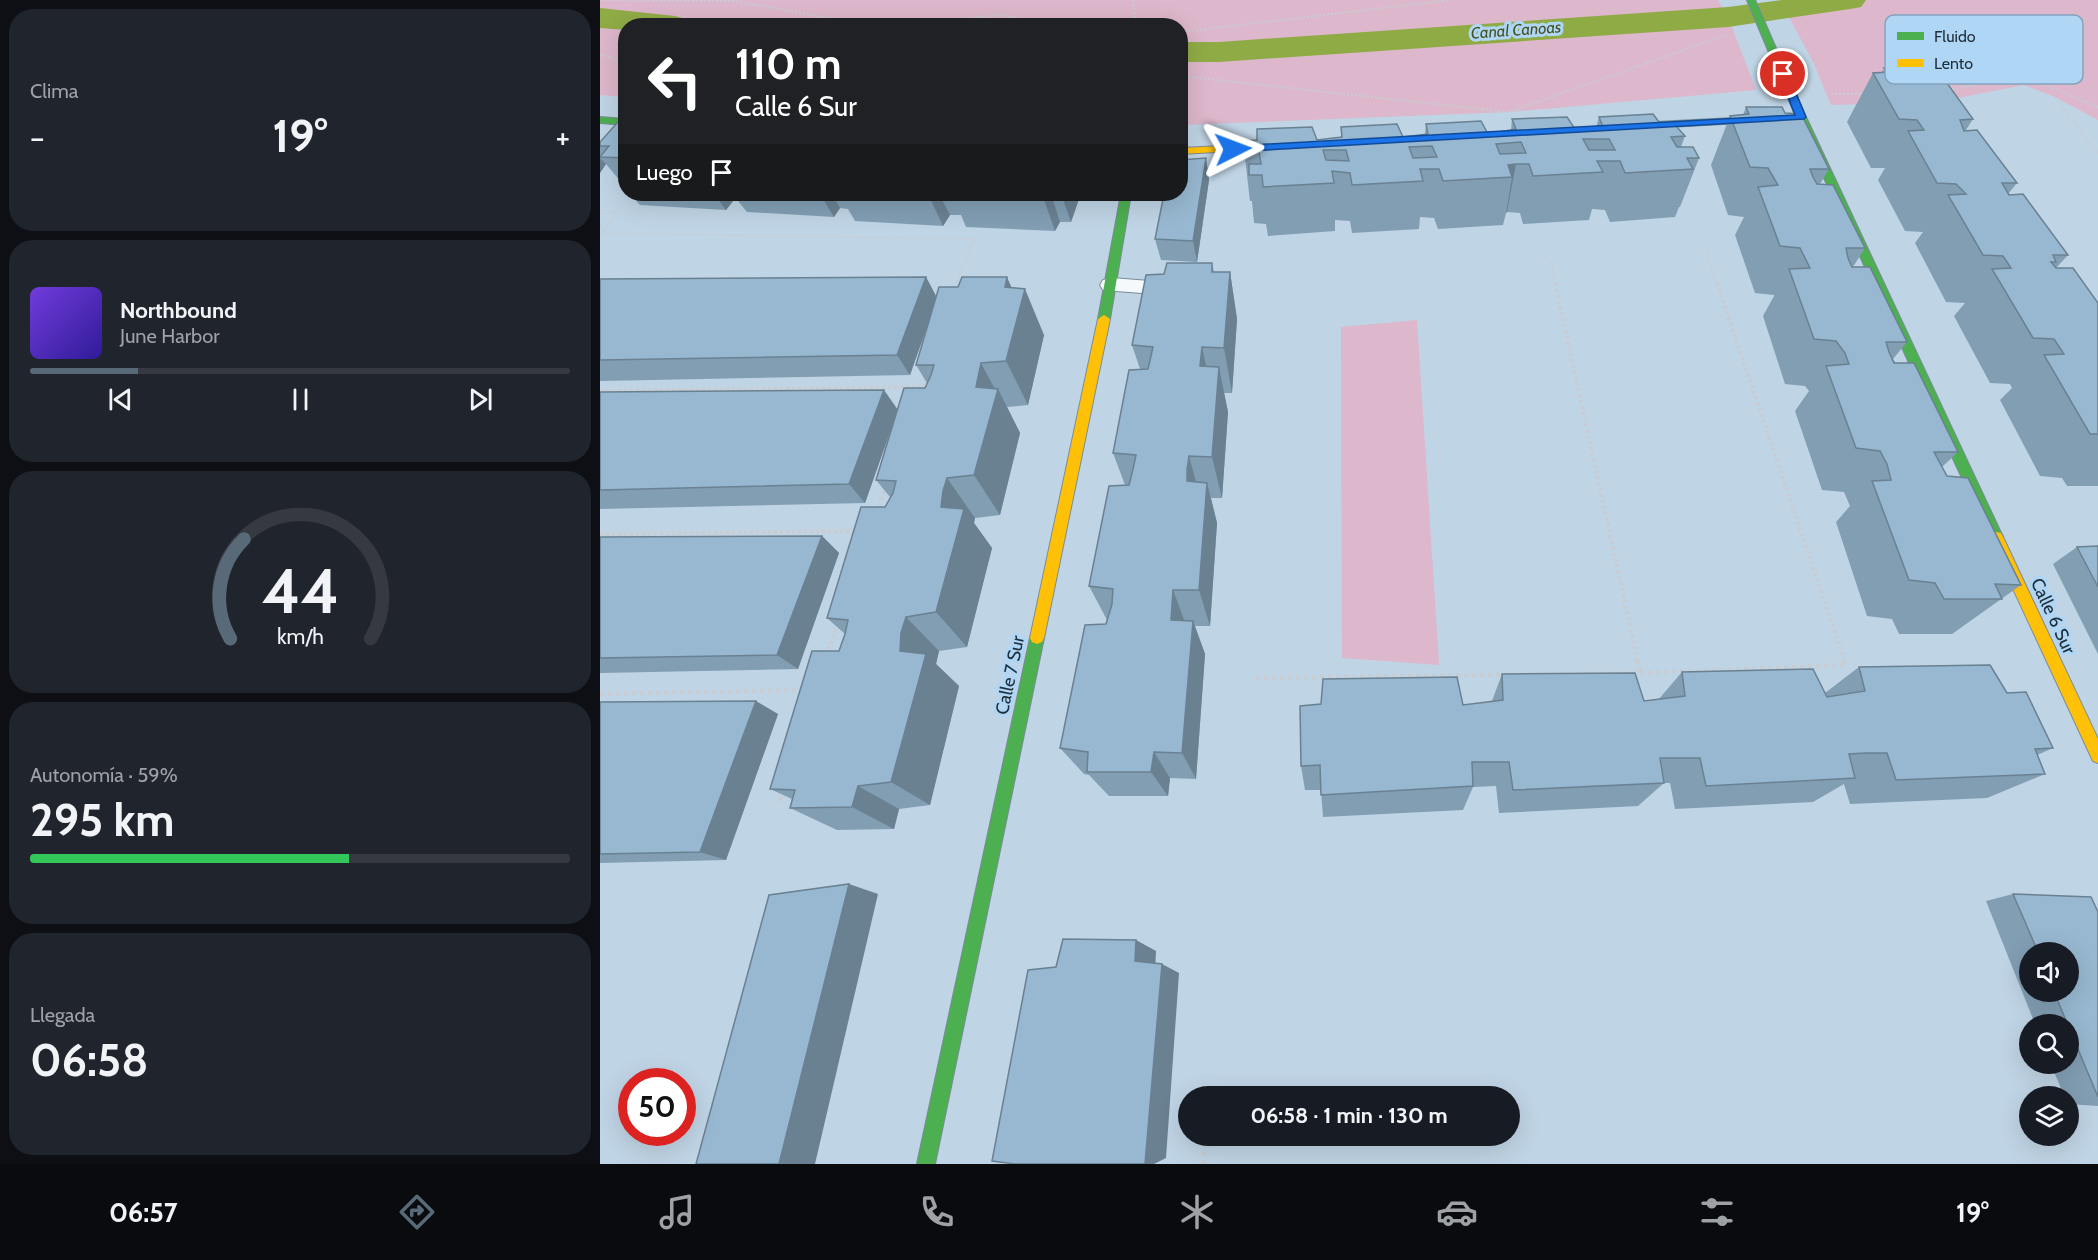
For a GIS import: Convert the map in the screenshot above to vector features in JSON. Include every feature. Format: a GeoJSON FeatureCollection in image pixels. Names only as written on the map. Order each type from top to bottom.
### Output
{"type":"FeatureCollection","features":[{"type":"Feature","properties":{"kind":"street","name":"Calle 6 Sur"},"geometry":{"type":"LineString","coordinates":[[1751,0],[1801,117],[2092,725],[2098,756]]}},
{"type":"Feature","properties":{"kind":"street"},"geometry":{"type":"LineString","coordinates":[[1600,128],[1801,117]]}},
{"type":"Feature","properties":{"kind":"street"},"geometry":{"type":"LineString","coordinates":[[600,120],[618,121]]}},
{"type":"Feature","properties":{"kind":"street"},"geometry":{"type":"LineString","coordinates":[[1188,152],[1304,145]]}},
{"type":"Feature","properties":{"kind":"street","name":"Calle 7 Sur"},"geometry":{"type":"LineString","coordinates":[[926,1164],[1111,285],[1125,201]]}},
{"type":"Feature","properties":{"kind":"lane"},"geometry":{"type":"LineString","coordinates":[[1111,285],[1155,287]]}},
{"type":"Feature","properties":{"kind":"path"},"geometry":{"type":"LineString","coordinates":[[600,0],[734,1],[829,18]]}},
{"type":"Feature","properties":{"kind":"path"},"geometry":{"type":"LineString","coordinates":[[1133,0],[1135,18]]}},
{"type":"Feature","properties":{"kind":"path"},"geometry":{"type":"LineString","coordinates":[[1188,31],[1451,0]]}},
{"type":"Feature","properties":{"kind":"path"},"geometry":{"type":"LineString","coordinates":[[968,18],[1001,15],[1019,18]]}},
{"type":"Feature","properties":{"kind":"path"},"geometry":{"type":"LineString","coordinates":[[1188,77],[1509,112],[1761,23]]}},
{"type":"Feature","properties":{"kind":"path"},"geometry":{"type":"LineString","coordinates":[[600,55],[618,59]]}},
{"type":"Feature","properties":{"kind":"path"},"geometry":{"type":"LineString","coordinates":[[1941,92],[1972,84]]}},
{"type":"Feature","properties":{"kind":"path"},"geometry":{"type":"LineString","coordinates":[[2043,84],[2098,107]]}},
{"type":"Feature","properties":{"kind":"path"},"geometry":{"type":"LineString","coordinates":[[1794,97],[1825,94],[1872,94]]}},
{"type":"Feature","properties":{"kind":"path"},"geometry":{"type":"LineString","coordinates":[[2055,97],[2098,154]]}},
{"type":"Feature","properties":{"kind":"path"},"geometry":{"type":"LineString","coordinates":[[600,212],[617,211],[602,233],[974,239],[950,300]]}},
{"type":"Feature","properties":{"kind":"path"},"geometry":{"type":"LineString","coordinates":[[1256,678],[1640,673],[1846,665],[1707,253]]}},
{"type":"Feature","properties":{"kind":"path"},"geometry":{"type":"LineString","coordinates":[[1551,262],[1640,673]]}},
{"type":"Feature","properties":{"kind":"path"},"geometry":{"type":"LineString","coordinates":[[918,398],[926,376]]}},
{"type":"Feature","properties":{"kind":"path"},"geometry":{"type":"LineString","coordinates":[[600,391],[922,387]]}},
{"type":"Feature","properties":{"kind":"path"},"geometry":{"type":"LineString","coordinates":[[874,520],[886,487]]}},
{"type":"Feature","properties":{"kind":"path"},"geometry":{"type":"LineString","coordinates":[[600,534],[858,531]]}},
{"type":"Feature","properties":{"kind":"path"},"geometry":{"type":"LineString","coordinates":[[826,658],[840,616]]}},
{"type":"Feature","properties":{"kind":"path"},"geometry":{"type":"LineString","coordinates":[[600,694],[815,690]]}},
{"type":"Feature","properties":{"kind":"path"},"geometry":{"type":"LineString","coordinates":[[780,801],[783,790]]}},
{"type":"Feature","properties":{"kind":"path"},"geometry":{"type":"LineString","coordinates":[[1203,1164],[1205,1146]]}},
{"type":"Feature","properties":{"kind":"shaded area"},"geometry":{"type":"Polygon","coordinates":[[[600,0],[1718,0],[1728,17],[1756,90],[1509,112],[1188,125],[1188,18],[618,18],[618,96],[600,95],[600,0]]]}},
{"type":"Feature","properties":{"kind":"shaded area"},"geometry":{"type":"Polygon","coordinates":[[[1780,0],[2098,0],[2098,120],[2055,97],[2024,85],[1937,102],[1831,105],[1814,64],[1780,0]]]}},
{"type":"Feature","properties":{"kind":"shaded area"},"geometry":{"type":"Polygon","coordinates":[[[1417,320],[1439,665],[1342,658],[1341,327],[1417,320]]]}},
{"type":"Feature","properties":{"kind":"building"},"geometry":{"type":"Polygon","coordinates":[[[1885,72],[1885,84],[1948,84],[1973,119],[1960,120],[1964,131],[1977,130],[2017,183],[2002,183],[2009,195],[2023,194],[2068,255],[2053,255],[2056,262],[2051,262],[2056,268],[2073,268],[2098,303],[2098,434],[2090,434],[2044,355],[2064,354],[2054,339],[2033,338],[1992,269],[2011,268],[2003,256],[1983,255],[1948,195],[1966,194],[1956,184],[1937,183],[1908,131],[1924,130],[1917,120],[1899,119],[1873,73],[1885,72]]]}},
{"type":"Feature","properties":{"kind":"building"},"geometry":{"type":"Polygon","coordinates":[[[1746,107],[1782,107],[1785,113],[1801,114],[1829,169],[1810,169],[1813,177],[1817,184],[1833,185],[1865,248],[1846,248],[1852,267],[1870,267],[1907,342],[1886,342],[1894,363],[1914,363],[1958,452],[1934,452],[1947,476],[1968,478],[2021,585],[1995,584],[2002,599],[1944,599],[1935,583],[1909,580],[1872,481],[1891,480],[1887,464],[1880,451],[1856,448],[1826,366],[1849,364],[1845,353],[1836,341],[1814,339],[1789,269],[1810,268],[1800,248],[1780,246],[1758,187],[1778,185],[1768,168],[1750,167],[1730,116],[1749,114],[1746,107]]]}},
{"type":"Feature","properties":{"kind":"building"},"geometry":{"type":"Polygon","coordinates":[[[1653,114],[1662,126],[1676,126],[1685,136],[1671,137],[1677,147],[1693,147],[1699,158],[1687,158],[1693,169],[1625,173],[1620,161],[1597,161],[1603,172],[1533,176],[1529,164],[1516,164],[1508,165],[1512,177],[1443,181],[1439,169],[1420,169],[1423,181],[1352,185],[1350,173],[1332,171],[1334,183],[1263,187],[1262,175],[1249,175],[1249,164],[1261,164],[1259,152],[1245,153],[1243,141],[1257,140],[1257,129],[1312,127],[1317,140],[1342,137],[1341,127],[1397,124],[1403,137],[1428,134],[1426,124],[1481,121],[1488,134],[1516,129],[1512,119],[1567,117],[1575,129],[1603,127],[1599,117],[1653,114]],[[1583,139],[1589,150],[1615,150],[1609,139],[1583,139]],[[1521,142],[1496,144],[1500,154],[1526,153],[1521,142]],[[1432,146],[1409,147],[1413,158],[1437,157],[1432,146]],[[1323,150],[1326,160],[1349,161],[1346,150],[1323,150]]]}},
{"type":"Feature","properties":{"kind":"building"},"geometry":{"type":"Polygon","coordinates":[[[618,122],[618,158],[600,157],[609,146],[600,146],[600,142],[618,122]]]}},
{"type":"Feature","properties":{"kind":"building"},"geometry":{"type":"Polygon","coordinates":[[[1206,158],[1193,241],[1155,239],[1163,201],[1188,201],[1188,159],[1206,158]]]}},
{"type":"Feature","properties":{"kind":"building"},"geometry":{"type":"Polygon","coordinates":[[[1167,263],[1212,263],[1212,272],[1230,272],[1224,348],[1202,347],[1200,366],[1219,367],[1212,457],[1189,456],[1187,470],[1187,481],[1207,483],[1199,590],[1173,590],[1171,620],[1193,621],[1182,753],[1154,752],[1151,772],[1087,772],[1088,752],[1060,748],[1085,625],[1106,624],[1112,604],[1113,589],[1089,586],[1109,486],[1129,485],[1136,455],[1113,453],[1129,370],[1148,369],[1153,347],[1132,345],[1146,275],[1164,274],[1167,263]]]}},
{"type":"Feature","properties":{"kind":"building"},"geometry":{"type":"Polygon","coordinates":[[[926,277],[897,355],[600,360],[600,279],[926,277]]]}},
{"type":"Feature","properties":{"kind":"building"},"geometry":{"type":"Polygon","coordinates":[[[962,277],[1007,277],[1005,287],[1025,289],[1006,361],[981,363],[976,387],[998,389],[974,475],[947,478],[943,491],[941,507],[964,509],[936,612],[906,617],[901,633],[900,651],[926,654],[891,782],[858,786],[852,807],[790,808],[795,790],[770,789],[812,651],[839,651],[848,620],[827,618],[861,507],[885,507],[893,493],[896,481],[876,480],[904,388],[925,388],[934,365],[916,365],[939,287],[958,287],[962,277]]]}},
{"type":"Feature","properties":{"kind":"building"},"geometry":{"type":"Polygon","coordinates":[[[884,390],[849,484],[600,490],[600,392],[884,390]]]}},
{"type":"Feature","properties":{"kind":"building"},"geometry":{"type":"Polygon","coordinates":[[[822,536],[777,655],[600,658],[600,537],[822,536]]]}},
{"type":"Feature","properties":{"kind":"building"},"geometry":{"type":"Polygon","coordinates":[[[2098,546],[2098,587],[2077,547],[2098,546]]]}},
{"type":"Feature","properties":{"kind":"building"},"geometry":{"type":"Polygon","coordinates":[[[1990,665],[2007,693],[2026,692],[2053,748],[2035,749],[2045,774],[1896,780],[1887,753],[1866,753],[1849,754],[1855,778],[1706,786],[1700,758],[1660,758],[1664,783],[1513,790],[1509,762],[1472,762],[1473,786],[1321,795],[1320,765],[1301,766],[1300,706],[1321,704],[1323,679],[1457,677],[1463,705],[1503,700],[1502,674],[1635,673],[1644,701],[1685,696],[1682,672],[1813,669],[1827,697],[1865,691],[1859,667],[1990,665]]]}},
{"type":"Feature","properties":{"kind":"building"},"geometry":{"type":"Polygon","coordinates":[[[756,701],[700,852],[600,854],[600,702],[756,701]]]}},
{"type":"Feature","properties":{"kind":"building"},"geometry":{"type":"Polygon","coordinates":[[[849,884],[779,1164],[696,1164],[769,895],[849,884]]]}},
{"type":"Feature","properties":{"kind":"building"},"geometry":{"type":"Polygon","coordinates":[[[2013,894],[2091,897],[2098,912],[2098,1097],[2079,1052],[2079,1014],[2063,1014],[2058,1002],[2079,1002],[2079,942],[2034,942],[2013,894]]]}},
{"type":"Feature","properties":{"kind":"building"},"geometry":{"type":"Polygon","coordinates":[[[1063,939],[1136,940],[1135,961],[1162,964],[1145,1164],[1015,1164],[992,1161],[1028,970],[1056,967],[1063,939]]]}},
{"type":"Feature","properties":{"kind":"waterway","name":"Canal Canoas"},"geometry":{"type":"LineString","coordinates":[[1188,52],[1219,52],[1728,17],[1850,0]]}},
{"type":"Feature","properties":{"kind":"waterway","name":"Canal Canoas"},"geometry":{"type":"LineString","coordinates":[[600,18],[618,20]]}},
{"type":"Feature","properties":{"kind":"traffic: fast"},"geometry":{"type":"LineString","coordinates":[[1751,0],[1801,117],[1996,537]]}},
{"type":"Feature","properties":{"kind":"traffic: fast"},"geometry":{"type":"LineString","coordinates":[[1617,127],[1772,119]]}},
{"type":"Feature","properties":{"kind":"traffic: fast"},"geometry":{"type":"LineString","coordinates":[[600,120],[618,121]]}},
{"type":"Feature","properties":{"kind":"traffic: fast"},"geometry":{"type":"LineString","coordinates":[[1104,319],[1125,201]]}},
{"type":"Feature","properties":{"kind":"traffic: fast"},"geometry":{"type":"LineString","coordinates":[[926,1164],[1037,638]]}},
{"type":"Feature","properties":{"kind":"traffic: slow"},"geometry":{"type":"LineString","coordinates":[[1188,151],[1290,146]]}},
{"type":"Feature","properties":{"kind":"traffic: slow"},"geometry":{"type":"LineString","coordinates":[[1037,638],[1104,319]]}},
{"type":"Feature","properties":{"kind":"traffic: slow"},"geometry":{"type":"LineString","coordinates":[[1996,537],[2098,756]]}},
{"type":"Feature","properties":{"kind":"route"},"geometry":{"type":"LineString","coordinates":[[1233,149],[1801,117],[1783,74]]}}]}
